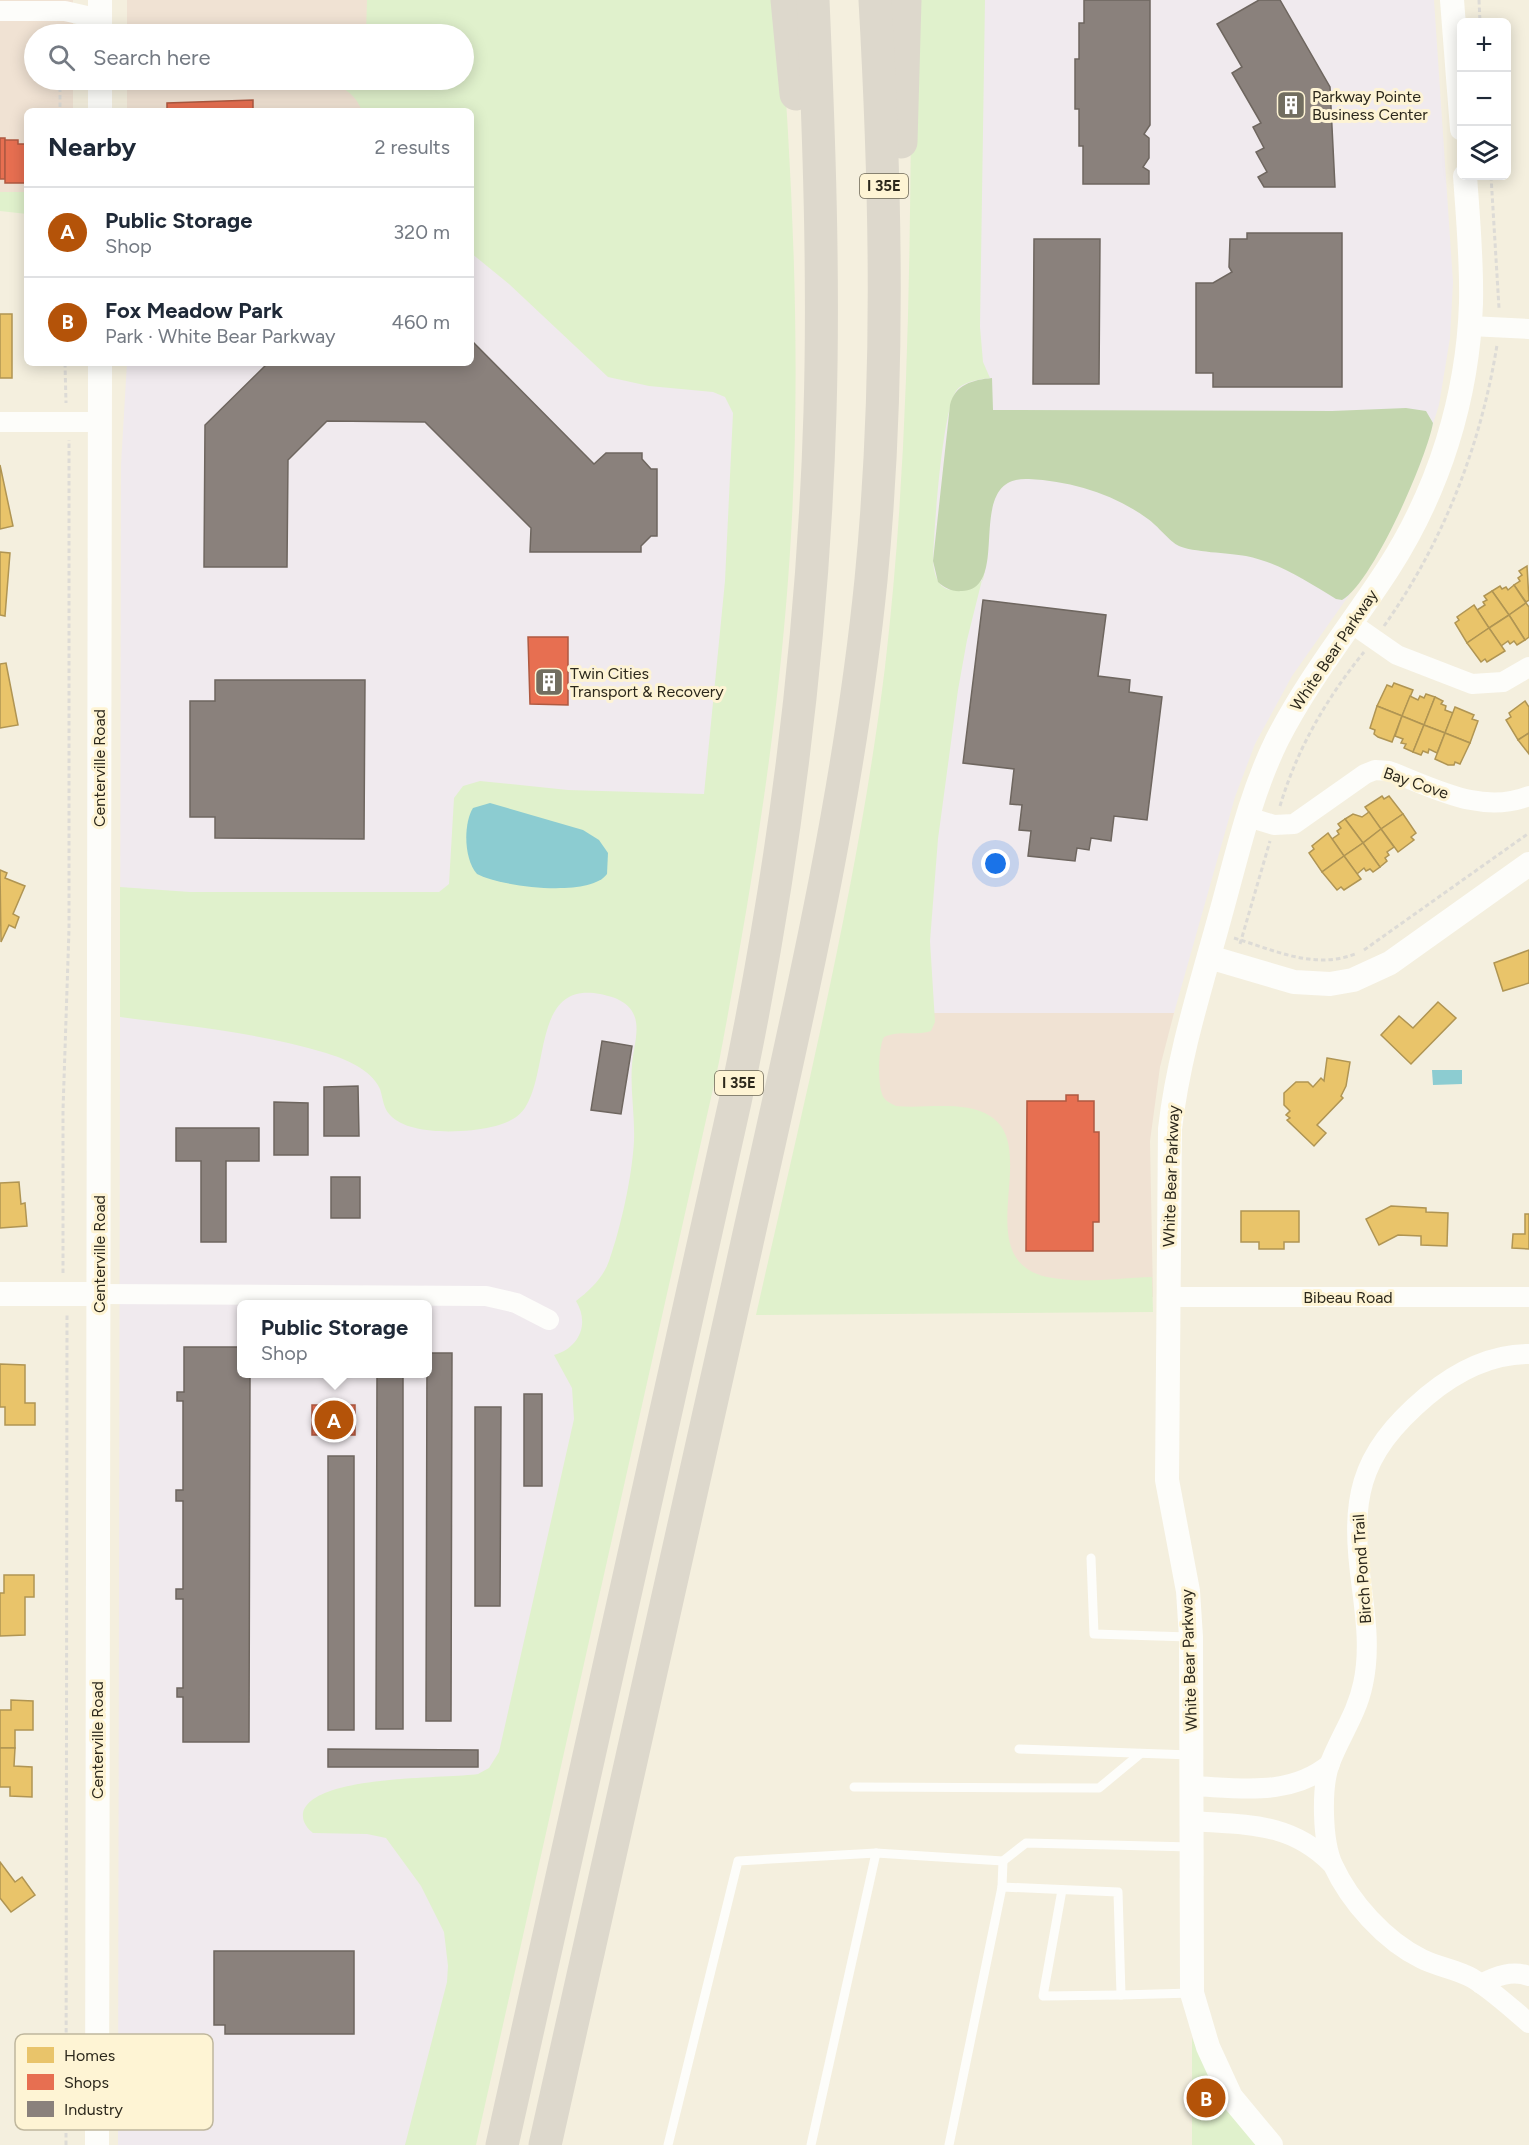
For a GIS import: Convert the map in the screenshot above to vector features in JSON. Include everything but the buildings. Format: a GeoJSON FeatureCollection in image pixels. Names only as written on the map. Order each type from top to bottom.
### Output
{"type":"FeatureCollection","features":[{"type":"Feature","properties":{"kind":"highway"},"geometry":{"type":"LineString","coordinates":[[787,0],[821,371]]}},
{"type":"Feature","properties":{"kind":"highway","name":"I 35E"},"geometry":{"type":"LineString","coordinates":[[502,2145],[735,1102],[761,971],[781,851],[801,698],[814,546],[821,371],[821,228],[813,0]]}},
{"type":"Feature","properties":{"kind":"highway","name":"I 35E"},"geometry":{"type":"LineString","coordinates":[[545,2145],[830,864],[866,627],[877,504],[884,371],[885,207],[874,0]]}},
{"type":"Feature","properties":{"kind":"highway"},"geometry":{"type":"LineString","coordinates":[[884,371],[903,110],[905,0]]}},
{"type":"Feature","properties":{"kind":"street"},"geometry":{"type":"LineString","coordinates":[[1452,0],[1461,126]]}},
{"type":"Feature","properties":{"kind":"street"},"geometry":{"type":"LineString","coordinates":[[0,12],[64,12],[100,18]]}},
{"type":"Feature","properties":{"kind":"street"},"geometry":{"type":"LineString","coordinates":[[100,90],[100,108]]}},
{"type":"Feature","properties":{"kind":"street","name":"White Bear Parkway"},"geometry":{"type":"LineString","coordinates":[[1271,2145],[1231,2097],[1209,2047],[1192,1993],[1191,1637],[1188,1591],[1167,1480],[1168,1175],[1173,1102],[1182,1056],[1209,957],[1248,817],[1264,770],[1292,712],[1400,549],[1434,479],[1457,405],[1470,326],[1470,254],[1465,180]]}},
{"type":"Feature","properties":{"kind":"street"},"geometry":{"type":"LineString","coordinates":[[1470,326],[1529,329]]}},
{"type":"Feature","properties":{"kind":"street","name":"Centerville Road"},"geometry":{"type":"LineString","coordinates":[[97,2034],[100,366]]}},
{"type":"Feature","properties":{"kind":"street"},"geometry":{"type":"LineString","coordinates":[[0,422],[100,422]]}},
{"type":"Feature","properties":{"kind":"street"},"geometry":{"type":"LineString","coordinates":[[1350,623],[1402,658],[1472,684],[1503,682],[1529,667]]}},
{"type":"Feature","properties":{"kind":"street","name":"Bay Cove"},"geometry":{"type":"LineString","coordinates":[[1248,817],[1275,825],[1294,824],[1365,774],[1378,769],[1477,803],[1507,802],[1529,796]]}},
{"type":"Feature","properties":{"kind":"street"},"geometry":{"type":"LineString","coordinates":[[1209,957],[1294,982],[1330,984],[1353,980],[1390,963],[1529,864]]}},
{"type":"Feature","properties":{"kind":"street"},"geometry":{"type":"LineString","coordinates":[[0,1294],[486,1296],[516,1303],[549,1320]]}},
{"type":"Feature","properties":{"kind":"street","name":"Bibeau Road"},"geometry":{"type":"LineString","coordinates":[[1167,1297],[1529,1297]]}},
{"type":"Feature","properties":{"kind":"street","name":"Birch Pond Trail"},"geometry":{"type":"LineString","coordinates":[[1330,1764],[1356,1712],[1364,1683],[1366,1621],[1355,1530],[1357,1504],[1364,1476],[1376,1450],[1403,1416],[1443,1382],[1493,1359],[1529,1354]]}},
{"type":"Feature","properties":{"kind":"street"},"geometry":{"type":"LineString","coordinates":[[1192,1786],[1270,1788],[1289,1786],[1307,1779],[1330,1764]]}},
{"type":"Feature","properties":{"kind":"street"},"geometry":{"type":"LineString","coordinates":[[1330,1764],[1326,1784],[1325,1840],[1332,1864]]}},
{"type":"Feature","properties":{"kind":"street"},"geometry":{"type":"LineString","coordinates":[[1192,1821],[1277,1829],[1299,1837],[1317,1849],[1332,1864],[1352,1897],[1391,1939],[1424,1960],[1456,1970],[1481,1984],[1529,2023]]}},
{"type":"Feature","properties":{"kind":"street"},"geometry":{"type":"LineString","coordinates":[[1481,1984],[1495,1977],[1511,1974],[1529,1976]]}},
{"type":"Feature","properties":{"kind":"street","name":"Centerville Road"},"geometry":{"type":"LineString","coordinates":[[97,2130],[97,2145]]}},
{"type":"Feature","properties":{"kind":"lane"},"geometry":{"type":"LineString","coordinates":[[1091,1558],[1094,1634],[1191,1637]]}},
{"type":"Feature","properties":{"kind":"lane"},"geometry":{"type":"LineString","coordinates":[[1019,1749],[1191,1755]]}},
{"type":"Feature","properties":{"kind":"lane"},"geometry":{"type":"LineString","coordinates":[[854,1787],[1100,1788],[1140,1754]]}},
{"type":"Feature","properties":{"kind":"lane"},"geometry":{"type":"LineString","coordinates":[[668,2145],[738,1861],[876,1853],[1003,1861],[1026,1843],[1192,1847]]}},
{"type":"Feature","properties":{"kind":"lane"},"geometry":{"type":"LineString","coordinates":[[811,2145],[876,1853]]}},
{"type":"Feature","properties":{"kind":"lane"},"geometry":{"type":"LineString","coordinates":[[949,2145],[1002,1887],[1003,1861]]}},
{"type":"Feature","properties":{"kind":"lane"},"geometry":{"type":"LineString","coordinates":[[1002,1887],[1118,1892],[1120,1995]]}},
{"type":"Feature","properties":{"kind":"lane"},"geometry":{"type":"LineString","coordinates":[[1062,1890],[1043,1996],[1192,1993]]}},
{"type":"Feature","properties":{"kind":"path"},"geometry":{"type":"LineString","coordinates":[[1479,0],[1480,18]]}},
{"type":"Feature","properties":{"kind":"path"},"geometry":{"type":"LineString","coordinates":[[60,90],[60,108]]}},
{"type":"Feature","properties":{"kind":"path"},"geometry":{"type":"LineString","coordinates":[[1491,180],[1500,313]]}},
{"type":"Feature","properties":{"kind":"path"},"geometry":{"type":"LineString","coordinates":[[65,366],[66,393]]}},
{"type":"Feature","properties":{"kind":"path"},"geometry":{"type":"LineString","coordinates":[[62,1261],[62,1125],[69,938],[69,446]]}},
{"type":"Feature","properties":{"kind":"path"},"geometry":{"type":"LineString","coordinates":[[1280,807],[1290,776],[1314,722],[1365,651]]}},
{"type":"Feature","properties":{"kind":"path"},"geometry":{"type":"LineString","coordinates":[[1270,839],[1241,940],[1291,956],[1326,960],[1348,957],[1370,947],[1477,868],[1529,833]]}},
{"type":"Feature","properties":{"kind":"path"},"geometry":{"type":"LineString","coordinates":[[66,2034],[68,1328]]}},
{"type":"Feature","properties":{"kind":"path"},"geometry":{"type":"LineString","coordinates":[[66,2130],[66,2145]]}},
{"type":"Feature","properties":{"kind":"shaded area"},"geometry":{"type":"Polygon","coordinates":[[[0,0],[73,0],[73,24],[24,24],[24,90],[73,90],[73,108],[24,108],[24,195],[0,195],[0,0]]]}},
{"type":"Feature","properties":{"kind":"shaded area"},"geometry":{"type":"Polygon","coordinates":[[[127,0],[731,0],[474,110],[127,108],[127,90],[474,90],[474,24],[127,24],[127,0]]]}},
{"type":"Feature","properties":{"kind":"shaded area"},"geometry":{"type":"Polygon","coordinates":[[[966,0],[1434,0],[1453,282],[1450,338],[1439,405],[1421,462],[1392,527],[1364,574],[1292,676],[1255,744],[1235,797],[1174,1013],[847,1013],[966,0]]]}},
{"type":"Feature","properties":{"kind":"shaded area"},"geometry":{"type":"Polygon","coordinates":[[[750,174],[753,613],[446,2145],[118,2145],[118,2130],[213,2130],[213,2034],[118,2034],[121,464],[127,366],[474,366],[474,175],[750,174]]]}},
{"type":"Feature","properties":{"kind":"shaded area"},"geometry":{"type":"Polygon","coordinates":[[[847,1013],[1174,1013],[1160,1067],[1150,1141],[1153,1297],[784,1297],[847,1013]]]}},
{"type":"Feature","properties":{"kind":"green space"},"geometry":{"type":"Polygon","coordinates":[[[367,0],[779,0],[792,207],[795,414],[790,552],[779,680],[753,872],[719,1062],[476,2145],[405,2145],[447,1982],[448,1966],[444,1932],[421,1886],[386,1838],[367,1834],[313,1833],[305,1824],[303,1813],[312,1800],[330,1791],[354,1785],[478,1774],[489,1768],[499,1752],[574,1419],[572,1388],[554,1355],[570,1347],[580,1334],[582,1318],[576,1301],[596,1283],[606,1267],[618,1233],[628,1186],[634,1141],[632,1074],[635,1019],[632,1010],[615,998],[588,993],[569,997],[557,1009],[548,1026],[534,1088],[523,1111],[501,1124],[467,1131],[423,1130],[410,1127],[390,1115],[376,1082],[364,1070],[341,1058],[301,1046],[250,1035],[120,1017],[120,887],[190,892],[439,892],[449,884],[454,798],[463,786],[480,781],[568,790],[704,794],[725,581],[733,413],[725,397],[713,392],[649,386],[608,377],[509,284],[474,255],[474,108],[360,108],[357,101],[345,90],[474,90],[474,24],[366,24],[367,0]]]}},
{"type":"Feature","properties":{"kind":"green space"},"geometry":{"type":"Polygon","coordinates":[[[912,0],[985,0],[980,327],[983,362],[990,378],[967,383],[956,391],[947,423],[937,499],[933,561],[938,582],[949,590],[957,590],[982,581],[967,640],[958,690],[938,839],[930,941],[935,1022],[931,1031],[884,1037],[880,1058],[880,1086],[884,1098],[896,1106],[968,1108],[990,1116],[1004,1131],[1010,1152],[1008,1227],[1012,1249],[1024,1266],[1047,1277],[1060,1279],[1152,1277],[1153,1312],[756,1315],[845,912],[874,749],[885,667],[900,500],[908,334],[912,0]]]}},
{"type":"Feature","properties":{"kind":"green space"},"geometry":{"type":"Polygon","coordinates":[[[0,192],[24,192],[24,214],[0,211],[0,192]]]}},
{"type":"Feature","properties":{"kind":"green space"},"geometry":{"type":"Polygon","coordinates":[[[992,378],[993,410],[1332,411],[1406,408],[1426,411],[1433,423],[1429,440],[1397,519],[1368,571],[1342,600],[1336,599],[1282,568],[1258,559],[1179,546],[1135,510],[1092,490],[1029,479],[1009,483],[997,495],[992,512],[985,572],[977,585],[962,591],[955,591],[938,582],[933,561],[950,405],[956,392],[966,384],[992,378]]]}},
{"type":"Feature","properties":{"kind":"green space"},"geometry":{"type":"Polygon","coordinates":[[[1192,2038],[1214,2087],[1257,2145],[1192,2145],[1192,2038]]]}},
{"type":"Feature","properties":{"kind":"water"},"geometry":{"type":"Polygon","coordinates":[[[490,803],[583,830],[599,840],[608,853],[607,874],[598,881],[583,886],[545,888],[505,883],[477,874],[469,860],[466,832],[473,808],[490,803]]]}},
{"type":"Feature","properties":{"kind":"water"},"geometry":{"type":"Polygon","coordinates":[[[1432,1070],[1462,1070],[1462,1084],[1433,1085],[1432,1070]]]}},
{"type":"Feature","properties":{"kind":"place","name":"Parkway Pointe Business Center"},"geometry":{"type":"Point","coordinates":[1291,105]}},
{"type":"Feature","properties":{"kind":"place","name":"Twin Cities Transport & Recovery"},"geometry":{"type":"Point","coordinates":[549,682]}},
{"type":"Feature","properties":{"kind":"place","name":"Public Storage"},"geometry":{"type":"Point","coordinates":[334,1420]}},
{"type":"Feature","properties":{"kind":"place","name":"Fox Meadow Park"},"geometry":{"type":"Point","coordinates":[1206,2098]}}]}
